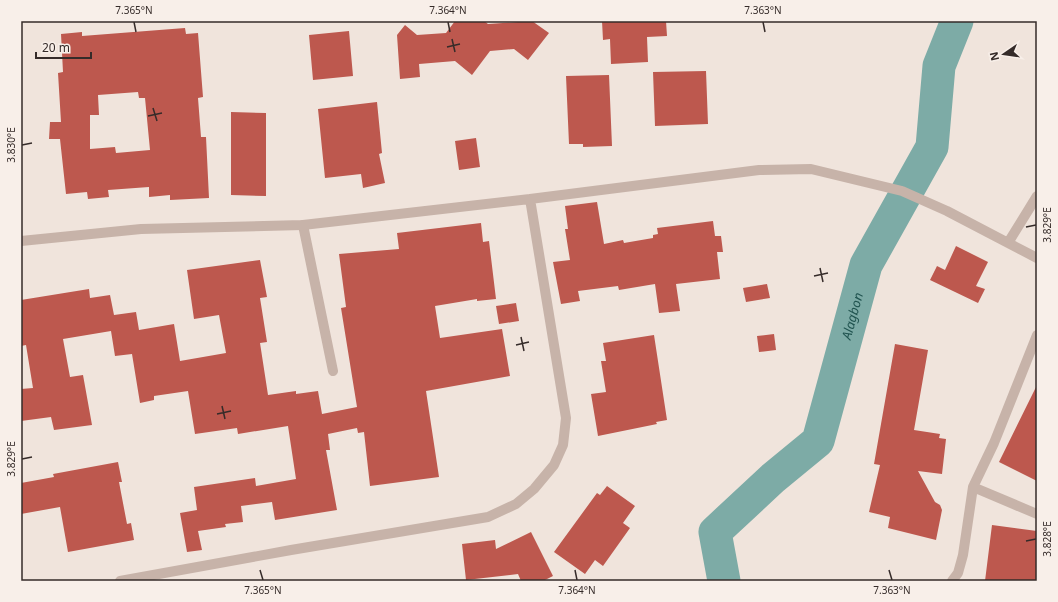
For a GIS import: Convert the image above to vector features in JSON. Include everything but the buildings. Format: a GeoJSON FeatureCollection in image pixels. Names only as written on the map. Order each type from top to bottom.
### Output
{"type":"FeatureCollection","features":[{"type":"Feature","properties":{"kind":"street"},"geometry":{"type":"LineString","coordinates":[[21,241],[141,229],[303,225],[530,199],[759,170],[811,169],[902,192],[947,211],[1037,258]]}},
{"type":"Feature","properties":{"kind":"street"},"geometry":{"type":"LineString","coordinates":[[1008,243],[1037,196]]}},
{"type":"Feature","properties":{"kind":"street"},"geometry":{"type":"LineString","coordinates":[[120,581],[291,550],[488,517],[516,504],[534,489],[554,465],[563,445],[566,418],[530,199]]}},
{"type":"Feature","properties":{"kind":"street"},"geometry":{"type":"LineString","coordinates":[[303,225],[333,371]]}},
{"type":"Feature","properties":{"kind":"street"},"geometry":{"type":"LineString","coordinates":[[952,581],[958,573],[963,556],[972,487],[994,443],[1037,335]]}},
{"type":"Feature","properties":{"kind":"street"},"geometry":{"type":"LineString","coordinates":[[972,487],[1037,514]]}},
{"type":"Feature","properties":{"kind":"waterway","name":"Alagbon"},"geometry":{"type":"LineString","coordinates":[[724,581],[715,532],[773,478],[818,441],[866,265],[932,147],[939,66],[957,21]]}}]}
